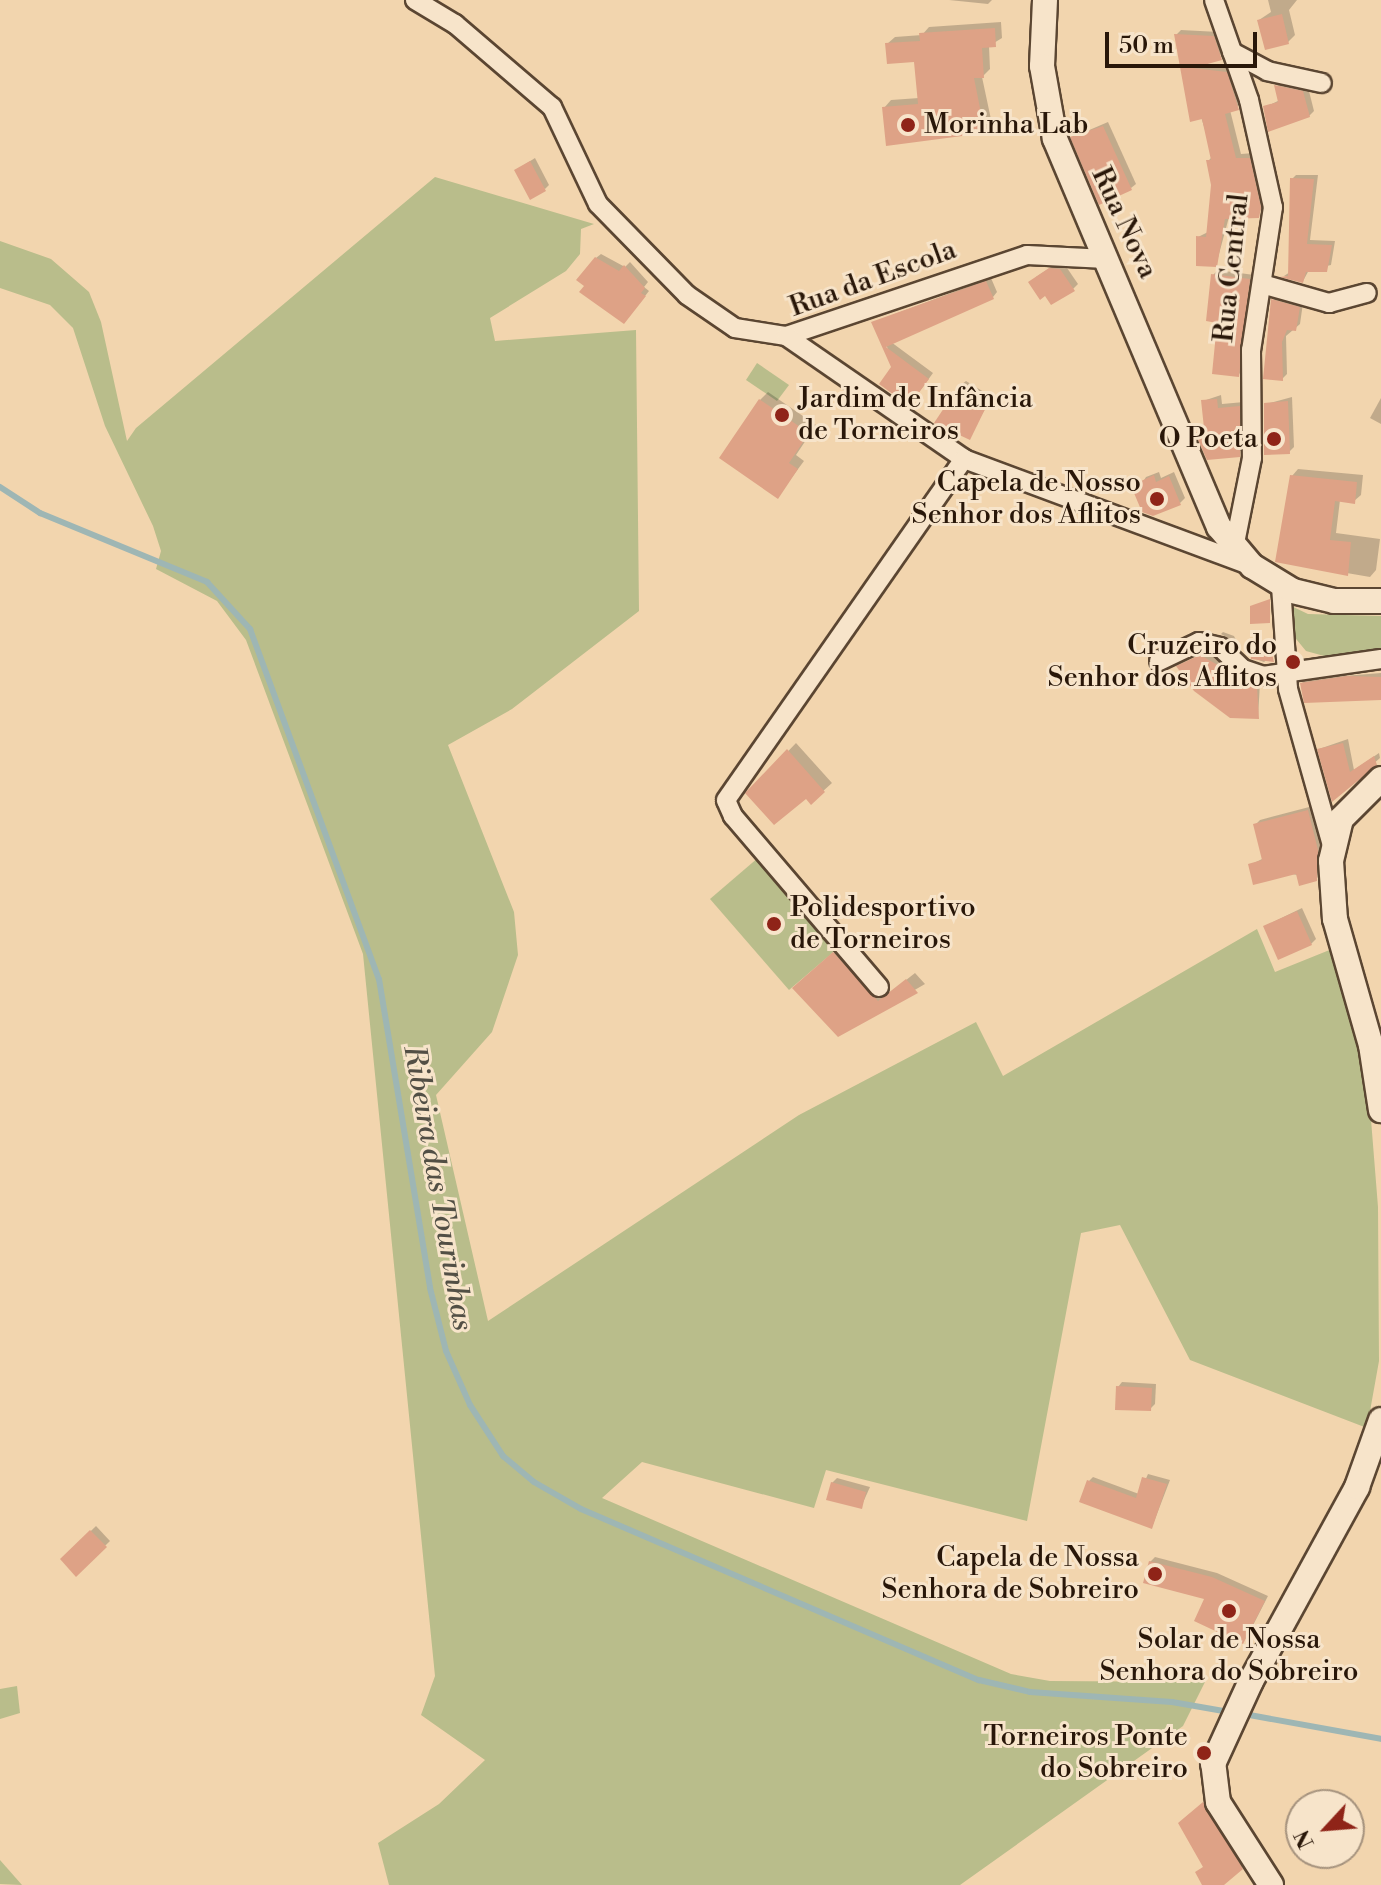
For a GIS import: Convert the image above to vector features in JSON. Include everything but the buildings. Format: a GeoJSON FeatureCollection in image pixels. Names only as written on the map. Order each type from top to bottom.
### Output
{"type":"FeatureCollection","features":[{"type":"Feature","properties":{"kind":"street"},"geometry":{"type":"LineString","coordinates":[[415,0],[455,24],[552,107],[598,204],[694,302],[743,331],[786,336]]}},
{"type":"Feature","properties":{"kind":"street","name":"Rua Nova"},"geometry":{"type":"LineString","coordinates":[[1045,0],[1042,66],[1048,117],[1190,463],[1234,548],[1252,566],[1281,586],[1318,599],[1381,601]]}},
{"type":"Feature","properties":{"kind":"street","name":"Rua Central"},"geometry":{"type":"LineString","coordinates":[[1214,0],[1232,52],[1272,195],[1251,350],[1252,458],[1234,548]]}},
{"type":"Feature","properties":{"kind":"street"},"geometry":{"type":"LineString","coordinates":[[1232,52],[1267,71],[1322,83]]}},
{"type":"Feature","properties":{"kind":"street","name":"Rua da Escola"},"geometry":{"type":"LineString","coordinates":[[786,336],[1027,255],[1106,259]]}},
{"type":"Feature","properties":{"kind":"street"},"geometry":{"type":"LineString","coordinates":[[1262,284],[1329,303],[1367,293]]}},
{"type":"Feature","properties":{"kind":"street","name":"Rua da Escola"},"geometry":{"type":"LineString","coordinates":[[786,336],[964,459],[1252,566]]}},
{"type":"Feature","properties":{"kind":"street"},"geometry":{"type":"LineString","coordinates":[[879,987],[730,812],[726,800],[964,459]]}},
{"type":"Feature","properties":{"kind":"street"},"geometry":{"type":"LineString","coordinates":[[1281,586],[1286,673],[1332,846],[1335,919],[1371,1045],[1381,1110]]}},
{"type":"Feature","properties":{"kind":"street"},"geometry":{"type":"LineString","coordinates":[[1159,661],[1193,643],[1206,642],[1248,672],[1286,673],[1381,659]]}},
{"type":"Feature","properties":{"kind":"street"},"geometry":{"type":"LineString","coordinates":[[1332,846],[1341,819],[1381,779]]}},
{"type":"Feature","properties":{"kind":"street"},"geometry":{"type":"LineString","coordinates":[[1271,1885],[1218,1802],[1213,1764],[1251,1681],[1362,1478],[1381,1420]]}},
{"type":"Feature","properties":{"kind":"green space"},"geometry":{"type":"Polygon","coordinates":[[[435,177],[594,224],[581,229],[580,254],[566,271],[490,318],[495,341],[636,330],[639,611],[512,709],[448,745],[514,912],[518,955],[492,1032],[436,1095],[488,1321],[799,1115],[976,1022],[1003,1076],[1257,929],[1275,972],[1332,949],[1353,1012],[1368,1082],[1378,1207],[1379,1361],[1367,1428],[1190,1360],[1120,1225],[1081,1233],[1027,1521],[826,1470],[814,1508],[642,1462],[602,1498],[1011,1674],[1050,1681],[1205,1682],[1183,1726],[960,1885],[389,1885],[378,1843],[439,1804],[485,1760],[421,1715],[435,1676],[363,954],[246,640],[217,601],[156,569],[161,551],[153,526],[105,426],[73,328],[50,305],[0,288],[0,241],[51,259],[89,292],[101,322],[127,441],[136,428],[435,177]]]}},
{"type":"Feature","properties":{"kind":"green space"},"geometry":{"type":"Polygon","coordinates":[[[757,363],[789,385],[777,401],[746,380],[757,363]]]}},
{"type":"Feature","properties":{"kind":"green space"},"geometry":{"type":"Polygon","coordinates":[[[1287,604],[1308,614],[1381,616],[1381,655],[1335,659],[1306,651],[1292,634],[1287,604]]]}},
{"type":"Feature","properties":{"kind":"green space","name":"Polidesportivo de Torneiros"},"geometry":{"type":"Polygon","coordinates":[[[759,857],[837,949],[789,990],[710,899],[759,857]]]}},
{"type":"Feature","properties":{"kind":"green space"},"geometry":{"type":"Polygon","coordinates":[[[17,1686],[20,1713],[0,1719],[0,1689],[17,1686]]]}},
{"type":"Feature","properties":{"kind":"green space"},"geometry":{"type":"Polygon","coordinates":[[[0,1860],[22,1885],[0,1884],[0,1860]]]}},
{"type":"Feature","properties":{"kind":"waterway","name":"Ribeira das Tourinhas"},"geometry":{"type":"LineString","coordinates":[[0,487],[40,513],[207,582],[250,629],[379,979],[430,1288],[446,1351],[470,1405],[503,1456],[534,1482],[581,1509],[979,1680],[1030,1692],[1172,1702],[1229,1712]]}},
{"type":"Feature","properties":{"kind":"waterway","name":"Ribeira das Tourinhas"},"geometry":{"type":"LineString","coordinates":[[1244,1714],[1381,1739]]}},
{"type":"Feature","properties":{"kind":"place","name":"Morinha Lab"},"geometry":{"type":"Point","coordinates":[908,125]}},
{"type":"Feature","properties":{"kind":"place","name":"Jardim de Infância de Torneiros"},"geometry":{"type":"Point","coordinates":[782,415]}},
{"type":"Feature","properties":{"kind":"place","name":"O Poeta"},"geometry":{"type":"Point","coordinates":[1274,439]}},
{"type":"Feature","properties":{"kind":"place","name":"Capela de Nosso Senhor dos Aflitos"},"geometry":{"type":"Point","coordinates":[1157,499]}},
{"type":"Feature","properties":{"kind":"place","name":"Cruzeiro do Senhor dos Aflitos"},"geometry":{"type":"Point","coordinates":[1293,662]}},
{"type":"Feature","properties":{"kind":"place","name":"Polidesportivo de Torneiros"},"geometry":{"type":"Point","coordinates":[774,924]}},
{"type":"Feature","properties":{"kind":"place","name":"Capela de Nossa Senhora de Sobreiro"},"geometry":{"type":"Point","coordinates":[1155,1574]}},
{"type":"Feature","properties":{"kind":"place","name":"Solar de Nossa Senhora do Sobreiro"},"geometry":{"type":"Point","coordinates":[1229,1611]}},
{"type":"Feature","properties":{"kind":"place","name":"Torneiros Ponte do Sobreiro"},"geometry":{"type":"Point","coordinates":[1204,1753]}}]}
